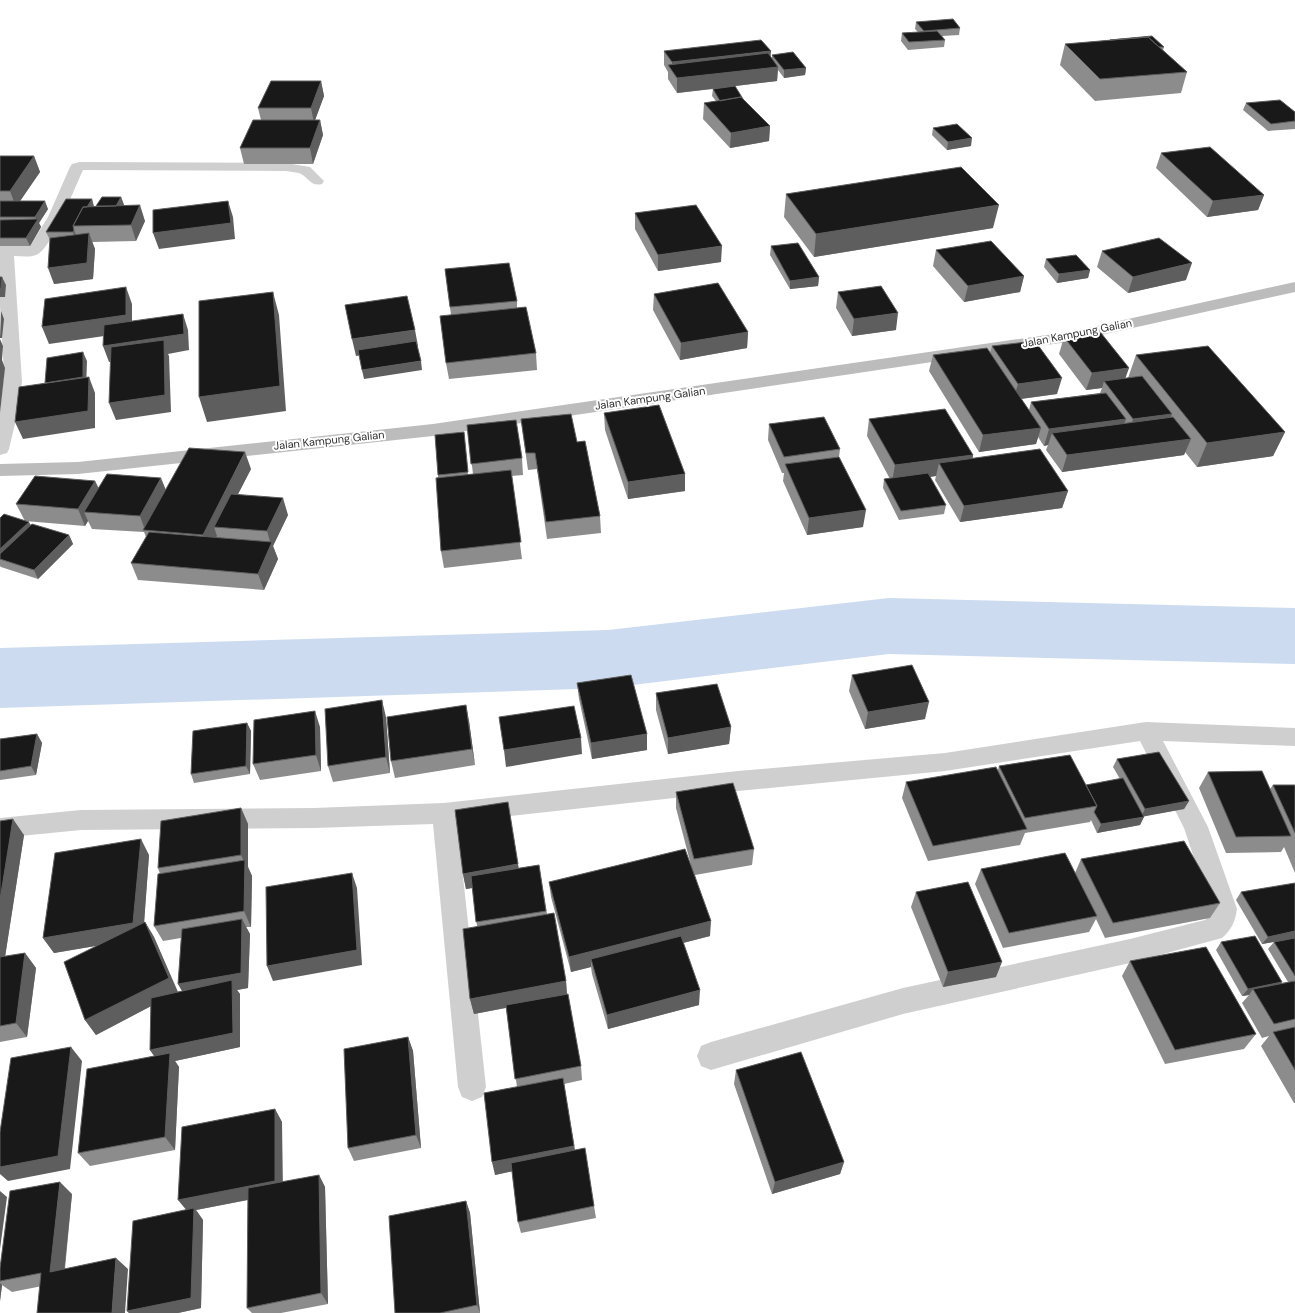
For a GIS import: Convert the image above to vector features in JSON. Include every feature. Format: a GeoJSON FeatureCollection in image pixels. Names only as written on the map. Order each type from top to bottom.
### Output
{"type":"FeatureCollection","features":[{"type":"Feature","properties":{"kind":"main road","name":"Jalan Kampung Galian"},"geometry":{"type":"LineString","coordinates":[[0,470],[78,468],[449,428],[1074,336],[1295,287]]}},
{"type":"Feature","properties":{"kind":"street"},"geometry":{"type":"LineString","coordinates":[[0,449],[7,421],[13,375],[3,251],[31,252],[36,249],[55,217],[77,167],[286,167],[305,170],[317,181]]}},
{"type":"Feature","properties":{"kind":"street"},"geometry":{"type":"LineString","coordinates":[[0,828],[81,820],[314,818],[444,813],[738,781],[945,762],[1146,732],[1295,737]]}},
{"type":"Feature","properties":{"kind":"street"},"geometry":{"type":"LineString","coordinates":[[711,1056],[903,1001],[1130,951],[1213,930],[1222,922],[1224,908],[1196,827],[1146,732]]}},
{"type":"Feature","properties":{"kind":"street"},"geometry":{"type":"LineString","coordinates":[[444,813],[472,1087]]}},
{"type":"Feature","properties":{"kind":"building"},"geometry":{"type":"Polygon","coordinates":[[[953,19],[960,28],[924,31],[916,22],[953,19]]]}},
{"type":"Feature","properties":{"kind":"building"},"geometry":{"type":"Polygon","coordinates":[[[937,31],[945,40],[909,42],[902,33],[937,31]]]}},
{"type":"Feature","properties":{"kind":"building"},"geometry":{"type":"Polygon","coordinates":[[[1152,36],[1164,47],[1159,47],[1148,37],[1110,40],[1152,36]]]}},
{"type":"Feature","properties":{"kind":"building"},"geometry":{"type":"Polygon","coordinates":[[[1148,37],[1187,72],[1100,79],[1065,44],[1148,37]]]}},
{"type":"Feature","properties":{"kind":"building"},"geometry":{"type":"Polygon","coordinates":[[[761,40],[771,51],[672,62],[664,51],[761,40]]]}},
{"type":"Feature","properties":{"kind":"building"},"geometry":{"type":"Polygon","coordinates":[[[793,52],[806,68],[784,70],[772,55],[793,52]]]}},
{"type":"Feature","properties":{"kind":"building"},"geometry":{"type":"Polygon","coordinates":[[[768,53],[778,67],[677,78],[668,65],[768,53]]]}},
{"type":"Feature","properties":{"kind":"building"},"geometry":{"type":"Polygon","coordinates":[[[271,81],[321,81],[311,108],[258,108],[271,81]]]}},
{"type":"Feature","properties":{"kind":"building"},"geometry":{"type":"Polygon","coordinates":[[[735,86],[743,99],[741,97],[720,101],[713,89],[735,86]]]}},
{"type":"Feature","properties":{"kind":"building"},"geometry":{"type":"Polygon","coordinates":[[[741,97],[770,126],[731,133],[704,103],[741,97]]]}},
{"type":"Feature","properties":{"kind":"building"},"geometry":{"type":"Polygon","coordinates":[[[1280,100],[1295,112],[1295,121],[1271,124],[1246,103],[1280,100]]]}},
{"type":"Feature","properties":{"kind":"building"},"geometry":{"type":"Polygon","coordinates":[[[253,120],[320,120],[310,148],[240,148],[253,120]]]}},
{"type":"Feature","properties":{"kind":"building"},"geometry":{"type":"Polygon","coordinates":[[[957,124],[972,138],[948,142],[933,128],[957,124]]]}},
{"type":"Feature","properties":{"kind":"building"},"geometry":{"type":"Polygon","coordinates":[[[1210,147],[1264,195],[1213,201],[1161,153],[1210,147]]]}},
{"type":"Feature","properties":{"kind":"building"},"geometry":{"type":"Polygon","coordinates":[[[0,156],[34,156],[10,191],[0,191],[0,156]]]}},
{"type":"Feature","properties":{"kind":"building"},"geometry":{"type":"Polygon","coordinates":[[[961,167],[999,205],[816,234],[786,194],[961,167]]]}},
{"type":"Feature","properties":{"kind":"building"},"geometry":{"type":"Polygon","coordinates":[[[102,197],[121,197],[116,206],[96,206],[102,197]]]}},
{"type":"Feature","properties":{"kind":"building"},"geometry":{"type":"Polygon","coordinates":[[[66,199],[92,199],[87,207],[83,207],[73,226],[73,232],[46,232],[66,199]]]}},
{"type":"Feature","properties":{"kind":"building"},"geometry":{"type":"Polygon","coordinates":[[[0,201],[45,201],[35,217],[0,217],[0,201]]]}},
{"type":"Feature","properties":{"kind":"building"},"geometry":{"type":"Polygon","coordinates":[[[228,201],[231,223],[153,233],[153,210],[228,201]]]}},
{"type":"Feature","properties":{"kind":"building"},"geometry":{"type":"Polygon","coordinates":[[[140,205],[131,225],[73,226],[83,207],[140,205]]]}},
{"type":"Feature","properties":{"kind":"building"},"geometry":{"type":"Polygon","coordinates":[[[696,205],[722,246],[658,255],[635,213],[696,205]]]}},
{"type":"Feature","properties":{"kind":"building"},"geometry":{"type":"Polygon","coordinates":[[[38,219],[26,238],[0,238],[0,220],[38,219]]]}},
{"type":"Feature","properties":{"kind":"building"},"geometry":{"type":"Polygon","coordinates":[[[89,233],[87,263],[48,268],[50,238],[89,233]]]}},
{"type":"Feature","properties":{"kind":"building"},"geometry":{"type":"Polygon","coordinates":[[[1159,238],[1192,263],[1133,277],[1102,251],[1159,238]]]}},
{"type":"Feature","properties":{"kind":"building"},"geometry":{"type":"Polygon","coordinates":[[[991,241],[1024,276],[968,286],[936,250],[991,241]]]}},
{"type":"Feature","properties":{"kind":"building"},"geometry":{"type":"Polygon","coordinates":[[[798,243],[819,277],[790,281],[771,246],[798,243]]]}},
{"type":"Feature","properties":{"kind":"building"},"geometry":{"type":"Polygon","coordinates":[[[1076,255],[1090,270],[1059,274],[1046,259],[1076,255]]]}},
{"type":"Feature","properties":{"kind":"building"},"geometry":{"type":"Polygon","coordinates":[[[509,263],[517,301],[450,307],[445,269],[509,263]]]}},
{"type":"Feature","properties":{"kind":"building"},"geometry":{"type":"Polygon","coordinates":[[[0,277],[2,277],[0,289],[0,277]]]}},
{"type":"Feature","properties":{"kind":"building"},"geometry":{"type":"Polygon","coordinates":[[[718,283],[748,332],[681,343],[654,294],[718,283]]]}},
{"type":"Feature","properties":{"kind":"building"},"geometry":{"type":"Polygon","coordinates":[[[881,286],[898,313],[854,319],[838,292],[881,286]]]}},
{"type":"Feature","properties":{"kind":"building"},"geometry":{"type":"Polygon","coordinates":[[[126,287],[126,315],[42,327],[45,299],[126,287]]]}},
{"type":"Feature","properties":{"kind":"building"},"geometry":{"type":"Polygon","coordinates":[[[273,292],[280,386],[199,397],[199,301],[273,292]]]}},
{"type":"Feature","properties":{"kind":"building"},"geometry":{"type":"Polygon","coordinates":[[[407,296],[415,330],[352,339],[345,305],[407,296]]]}},
{"type":"Feature","properties":{"kind":"building"},"geometry":{"type":"Polygon","coordinates":[[[526,307],[536,353],[446,363],[440,316],[526,307]]]}},
{"type":"Feature","properties":{"kind":"building"},"geometry":{"type":"Polygon","coordinates":[[[183,314],[184,334],[103,346],[104,325],[183,314]]]}},
{"type":"Feature","properties":{"kind":"building"},"geometry":{"type":"Polygon","coordinates":[[[1101,333],[1129,368],[1092,373],[1064,337],[1101,333]]]}},
{"type":"Feature","properties":{"kind":"building"},"geometry":{"type":"Polygon","coordinates":[[[164,340],[165,395],[109,403],[111,347],[164,340]]]}},
{"type":"Feature","properties":{"kind":"building"},"geometry":{"type":"Polygon","coordinates":[[[416,341],[421,361],[362,370],[358,350],[416,341]]]}},
{"type":"Feature","properties":{"kind":"building"},"geometry":{"type":"Polygon","coordinates":[[[1035,341],[1062,378],[1018,384],[992,346],[1035,341]]]}},
{"type":"Feature","properties":{"kind":"building"},"geometry":{"type":"Polygon","coordinates":[[[1208,346],[1285,432],[1207,443],[1136,355],[1208,346]]]}},
{"type":"Feature","properties":{"kind":"building"},"geometry":{"type":"Polygon","coordinates":[[[987,348],[1041,428],[983,435],[933,355],[987,348]]]}},
{"type":"Feature","properties":{"kind":"building"},"geometry":{"type":"Polygon","coordinates":[[[83,352],[83,377],[45,383],[47,358],[83,352]]]}},
{"type":"Feature","properties":{"kind":"building"},"geometry":{"type":"Polygon","coordinates":[[[1142,376],[1172,414],[1133,419],[1104,381],[1142,376]]]}},
{"type":"Feature","properties":{"kind":"building"},"geometry":{"type":"Polygon","coordinates":[[[89,377],[88,411],[15,422],[19,387],[89,377]]]}},
{"type":"Feature","properties":{"kind":"building"},"geometry":{"type":"Polygon","coordinates":[[[1106,393],[1126,419],[1049,429],[1031,402],[1106,393]]]}},
{"type":"Feature","properties":{"kind":"building"},"geometry":{"type":"Polygon","coordinates":[[[659,405],[685,474],[628,482],[604,413],[659,405]]]}},
{"type":"Feature","properties":{"kind":"building"},"geometry":{"type":"Polygon","coordinates":[[[945,409],[973,455],[895,465],[869,419],[945,409]]]}},
{"type":"Feature","properties":{"kind":"building"},"geometry":{"type":"Polygon","coordinates":[[[571,414],[577,442],[585,441],[600,516],[546,522],[535,453],[526,453],[521,419],[571,414]]]}},
{"type":"Feature","properties":{"kind":"building"},"geometry":{"type":"Polygon","coordinates":[[[824,417],[840,449],[784,457],[769,424],[824,417]]]}},
{"type":"Feature","properties":{"kind":"building"},"geometry":{"type":"Polygon","coordinates":[[[1173,417],[1191,439],[1067,455],[1052,433],[1173,417]]]}},
{"type":"Feature","properties":{"kind":"building"},"geometry":{"type":"Polygon","coordinates":[[[516,420],[522,458],[471,464],[467,425],[516,420]]]}},
{"type":"Feature","properties":{"kind":"building"},"geometry":{"type":"Polygon","coordinates":[[[464,432],[468,472],[438,475],[435,435],[464,432]]]}},
{"type":"Feature","properties":{"kind":"building"},"geometry":{"type":"Polygon","coordinates":[[[189,448],[245,452],[203,535],[143,530],[189,448]]]}},
{"type":"Feature","properties":{"kind":"building"},"geometry":{"type":"Polygon","coordinates":[[[1040,449],[1068,491],[964,506],[939,463],[1040,449]]]}},
{"type":"Feature","properties":{"kind":"building"},"geometry":{"type":"Polygon","coordinates":[[[839,457],[866,510],[809,518],[785,464],[839,457]]]}},
{"type":"Feature","properties":{"kind":"building"},"geometry":{"type":"Polygon","coordinates":[[[511,470],[521,542],[441,551],[436,478],[511,470]]]}},
{"type":"Feature","properties":{"kind":"building"},"geometry":{"type":"Polygon","coordinates":[[[928,473],[946,505],[901,511],[884,479],[928,473]]]}},
{"type":"Feature","properties":{"kind":"building"},"geometry":{"type":"Polygon","coordinates":[[[107,474],[161,478],[140,516],[84,512],[107,474]]]}},
{"type":"Feature","properties":{"kind":"building"},"geometry":{"type":"Polygon","coordinates":[[[35,476],[95,481],[78,509],[16,504],[35,476]]]}},
{"type":"Feature","properties":{"kind":"building"},"geometry":{"type":"Polygon","coordinates":[[[231,494],[283,498],[267,531],[214,527],[231,494]]]}},
{"type":"Feature","properties":{"kind":"building"},"geometry":{"type":"Polygon","coordinates":[[[4,514],[29,522],[0,549],[0,518],[4,514]]]}},
{"type":"Feature","properties":{"kind":"building"},"geometry":{"type":"Polygon","coordinates":[[[32,524],[69,535],[34,570],[0,559],[0,554],[32,524]]]}},
{"type":"Feature","properties":{"kind":"building"},"geometry":{"type":"Polygon","coordinates":[[[149,532],[272,542],[258,574],[131,563],[149,532]]]}},
{"type":"Feature","properties":{"kind":"building"},"geometry":{"type":"Polygon","coordinates":[[[912,665],[929,702],[868,712],[852,675],[912,665]]]}},
{"type":"Feature","properties":{"kind":"building"},"geometry":{"type":"Polygon","coordinates":[[[631,675],[647,734],[591,743],[577,683],[631,675]]]}},
{"type":"Feature","properties":{"kind":"building"},"geometry":{"type":"Polygon","coordinates":[[[717,684],[731,727],[668,738],[656,693],[717,684]]]}},
{"type":"Feature","properties":{"kind":"building"},"geometry":{"type":"Polygon","coordinates":[[[382,700],[386,757],[328,766],[325,709],[382,700]]]}},
{"type":"Feature","properties":{"kind":"building"},"geometry":{"type":"Polygon","coordinates":[[[466,705],[472,749],[391,761],[387,717],[466,705]]]}},
{"type":"Feature","properties":{"kind":"building"},"geometry":{"type":"Polygon","coordinates":[[[574,706],[581,738],[504,750],[499,717],[574,706]]]}},
{"type":"Feature","properties":{"kind":"building"},"geometry":{"type":"Polygon","coordinates":[[[315,711],[316,755],[253,764],[254,720],[315,711]]]}},
{"type":"Feature","properties":{"kind":"building"},"geometry":{"type":"Polygon","coordinates":[[[247,723],[246,766],[191,774],[193,731],[247,723]]]}},
{"type":"Feature","properties":{"kind":"building"},"geometry":{"type":"Polygon","coordinates":[[[37,734],[31,766],[0,771],[0,739],[37,734]]]}},
{"type":"Feature","properties":{"kind":"building"},"geometry":{"type":"Polygon","coordinates":[[[1159,752],[1189,801],[1145,809],[1117,759],[1159,752]]]}},
{"type":"Feature","properties":{"kind":"building"},"geometry":{"type":"Polygon","coordinates":[[[1070,755],[1097,806],[1025,818],[999,766],[1070,755]]]}},
{"type":"Feature","properties":{"kind":"building"},"geometry":{"type":"Polygon","coordinates":[[[996,767],[1027,829],[933,846],[906,782],[996,767]]]}},
{"type":"Feature","properties":{"kind":"building"},"geometry":{"type":"Polygon","coordinates":[[[1262,771],[1291,836],[1236,837],[1208,772],[1262,771]]]}},
{"type":"Feature","properties":{"kind":"building"},"geometry":{"type":"Polygon","coordinates":[[[1123,778],[1144,817],[1101,824],[1094,812],[1097,806],[1086,785],[1123,778]]]}},
{"type":"Feature","properties":{"kind":"building"},"geometry":{"type":"Polygon","coordinates":[[[733,783],[754,849],[694,859],[676,792],[733,783]]]}},
{"type":"Feature","properties":{"kind":"building"},"geometry":{"type":"Polygon","coordinates":[[[1273,785],[1295,785],[1295,833],[1273,785]]]}},
{"type":"Feature","properties":{"kind":"building"},"geometry":{"type":"Polygon","coordinates":[[[508,802],[518,864],[463,874],[455,810],[508,802]]]}},
{"type":"Feature","properties":{"kind":"building"},"geometry":{"type":"Polygon","coordinates":[[[241,808],[241,855],[158,868],[161,821],[241,808]]]}},
{"type":"Feature","properties":{"kind":"building"},"geometry":{"type":"Polygon","coordinates":[[[13,819],[0,900],[0,821],[13,819]]]}},
{"type":"Feature","properties":{"kind":"building"},"geometry":{"type":"Polygon","coordinates":[[[141,839],[133,923],[43,938],[55,853],[141,839]]]}},
{"type":"Feature","properties":{"kind":"building"},"geometry":{"type":"Polygon","coordinates":[[[1184,841],[1220,903],[1113,923],[1081,859],[1184,841]]]}},
{"type":"Feature","properties":{"kind":"building"},"geometry":{"type":"Polygon","coordinates":[[[685,849],[711,921],[569,957],[549,882],[685,849]]]}},
{"type":"Feature","properties":{"kind":"building"},"geometry":{"type":"Polygon","coordinates":[[[1065,853],[1097,916],[1009,933],[981,869],[1065,853]]]}},
{"type":"Feature","properties":{"kind":"building"},"geometry":{"type":"Polygon","coordinates":[[[245,860],[244,911],[154,926],[158,874],[245,860]]]}},
{"type":"Feature","properties":{"kind":"building"},"geometry":{"type":"Polygon","coordinates":[[[539,865],[546,911],[476,922],[471,876],[539,865]]]}},
{"type":"Feature","properties":{"kind":"building"},"geometry":{"type":"Polygon","coordinates":[[[352,873],[357,950],[267,966],[266,887],[352,873]]]}},
{"type":"Feature","properties":{"kind":"building"},"geometry":{"type":"Polygon","coordinates":[[[968,882],[1002,962],[948,972],[916,892],[968,882]]]}},
{"type":"Feature","properties":{"kind":"building"},"geometry":{"type":"Polygon","coordinates":[[[1295,883],[1295,931],[1268,937],[1241,892],[1295,883]]]}},
{"type":"Feature","properties":{"kind":"building"},"geometry":{"type":"Polygon","coordinates":[[[554,913],[566,981],[470,999],[463,929],[554,913]]]}},
{"type":"Feature","properties":{"kind":"building"},"geometry":{"type":"Polygon","coordinates":[[[242,919],[241,973],[178,984],[182,929],[242,919]]]}},
{"type":"Feature","properties":{"kind":"building"},"geometry":{"type":"Polygon","coordinates":[[[145,922],[169,978],[85,1020],[64,962],[145,922]]]}},
{"type":"Feature","properties":{"kind":"building"},"geometry":{"type":"Polygon","coordinates":[[[681,936],[700,990],[607,1015],[591,959],[681,936]]]}},
{"type":"Feature","properties":{"kind":"building"},"geometry":{"type":"Polygon","coordinates":[[[1255,936],[1282,982],[1248,989],[1221,942],[1255,936]]]}},
{"type":"Feature","properties":{"kind":"building"},"geometry":{"type":"Polygon","coordinates":[[[1295,938],[1295,976],[1274,942],[1295,938]]]}},
{"type":"Feature","properties":{"kind":"building"},"geometry":{"type":"Polygon","coordinates":[[[1206,947],[1256,1034],[1175,1050],[1130,961],[1206,947]]]}},
{"type":"Feature","properties":{"kind":"building"},"geometry":{"type":"Polygon","coordinates":[[[25,953],[16,1023],[0,1026],[0,957],[25,953]]]}},
{"type":"Feature","properties":{"kind":"building"},"geometry":{"type":"Polygon","coordinates":[[[232,980],[233,1033],[150,1050],[151,998],[232,980]]]}},
{"type":"Feature","properties":{"kind":"building"},"geometry":{"type":"Polygon","coordinates":[[[1295,981],[1295,1019],[1274,1024],[1253,989],[1295,981]]]}},
{"type":"Feature","properties":{"kind":"building"},"geometry":{"type":"Polygon","coordinates":[[[568,994],[581,1066],[515,1079],[506,1005],[568,994]]]}},
{"type":"Feature","properties":{"kind":"building"},"geometry":{"type":"Polygon","coordinates":[[[1295,1027],[1295,1070],[1273,1032],[1295,1027]]]}},
{"type":"Feature","properties":{"kind":"building"},"geometry":{"type":"Polygon","coordinates":[[[408,1037],[416,1135],[348,1148],[344,1049],[408,1037]]]}},
{"type":"Feature","properties":{"kind":"building"},"geometry":{"type":"Polygon","coordinates":[[[71,1047],[58,1156],[0,1167],[0,1132],[11,1058],[71,1047]]]}},
{"type":"Feature","properties":{"kind":"building"},"geometry":{"type":"Polygon","coordinates":[[[801,1052],[844,1162],[775,1182],[736,1070],[801,1052]]]}},
{"type":"Feature","properties":{"kind":"building"},"geometry":{"type":"Polygon","coordinates":[[[170,1053],[165,1137],[78,1153],[87,1069],[170,1053]]]}},
{"type":"Feature","properties":{"kind":"building"},"geometry":{"type":"Polygon","coordinates":[[[563,1078],[574,1146],[492,1162],[484,1093],[563,1078]]]}},
{"type":"Feature","properties":{"kind":"building"},"geometry":{"type":"Polygon","coordinates":[[[275,1109],[275,1181],[178,1200],[182,1127],[275,1109]]]}},
{"type":"Feature","properties":{"kind":"building"},"geometry":{"type":"Polygon","coordinates":[[[585,1148],[594,1206],[518,1222],[511,1163],[585,1148]]]}},
{"type":"Feature","properties":{"kind":"building"},"geometry":{"type":"Polygon","coordinates":[[[319,1175],[321,1293],[247,1308],[248,1188],[319,1175]]]}},
{"type":"Feature","properties":{"kind":"building"},"geometry":{"type":"Polygon","coordinates":[[[60,1182],[50,1272],[116,1258],[112,1313],[37,1313],[41,1273],[0,1281],[0,1268],[10,1191],[60,1182]]]}},
{"type":"Feature","properties":{"kind":"building"},"geometry":{"type":"Polygon","coordinates":[[[466,1201],[477,1305],[440,1313],[395,1313],[389,1216],[466,1201]]]}},
{"type":"Feature","properties":{"kind":"building"},"geometry":{"type":"Polygon","coordinates":[[[194,1208],[191,1298],[127,1311],[133,1221],[194,1208]]]}},
{"type":"Feature","properties":{"kind":"waterway"},"geometry":{"type":"LineString","coordinates":[[0,678],[608,659],[889,626],[1295,636]]}}]}
